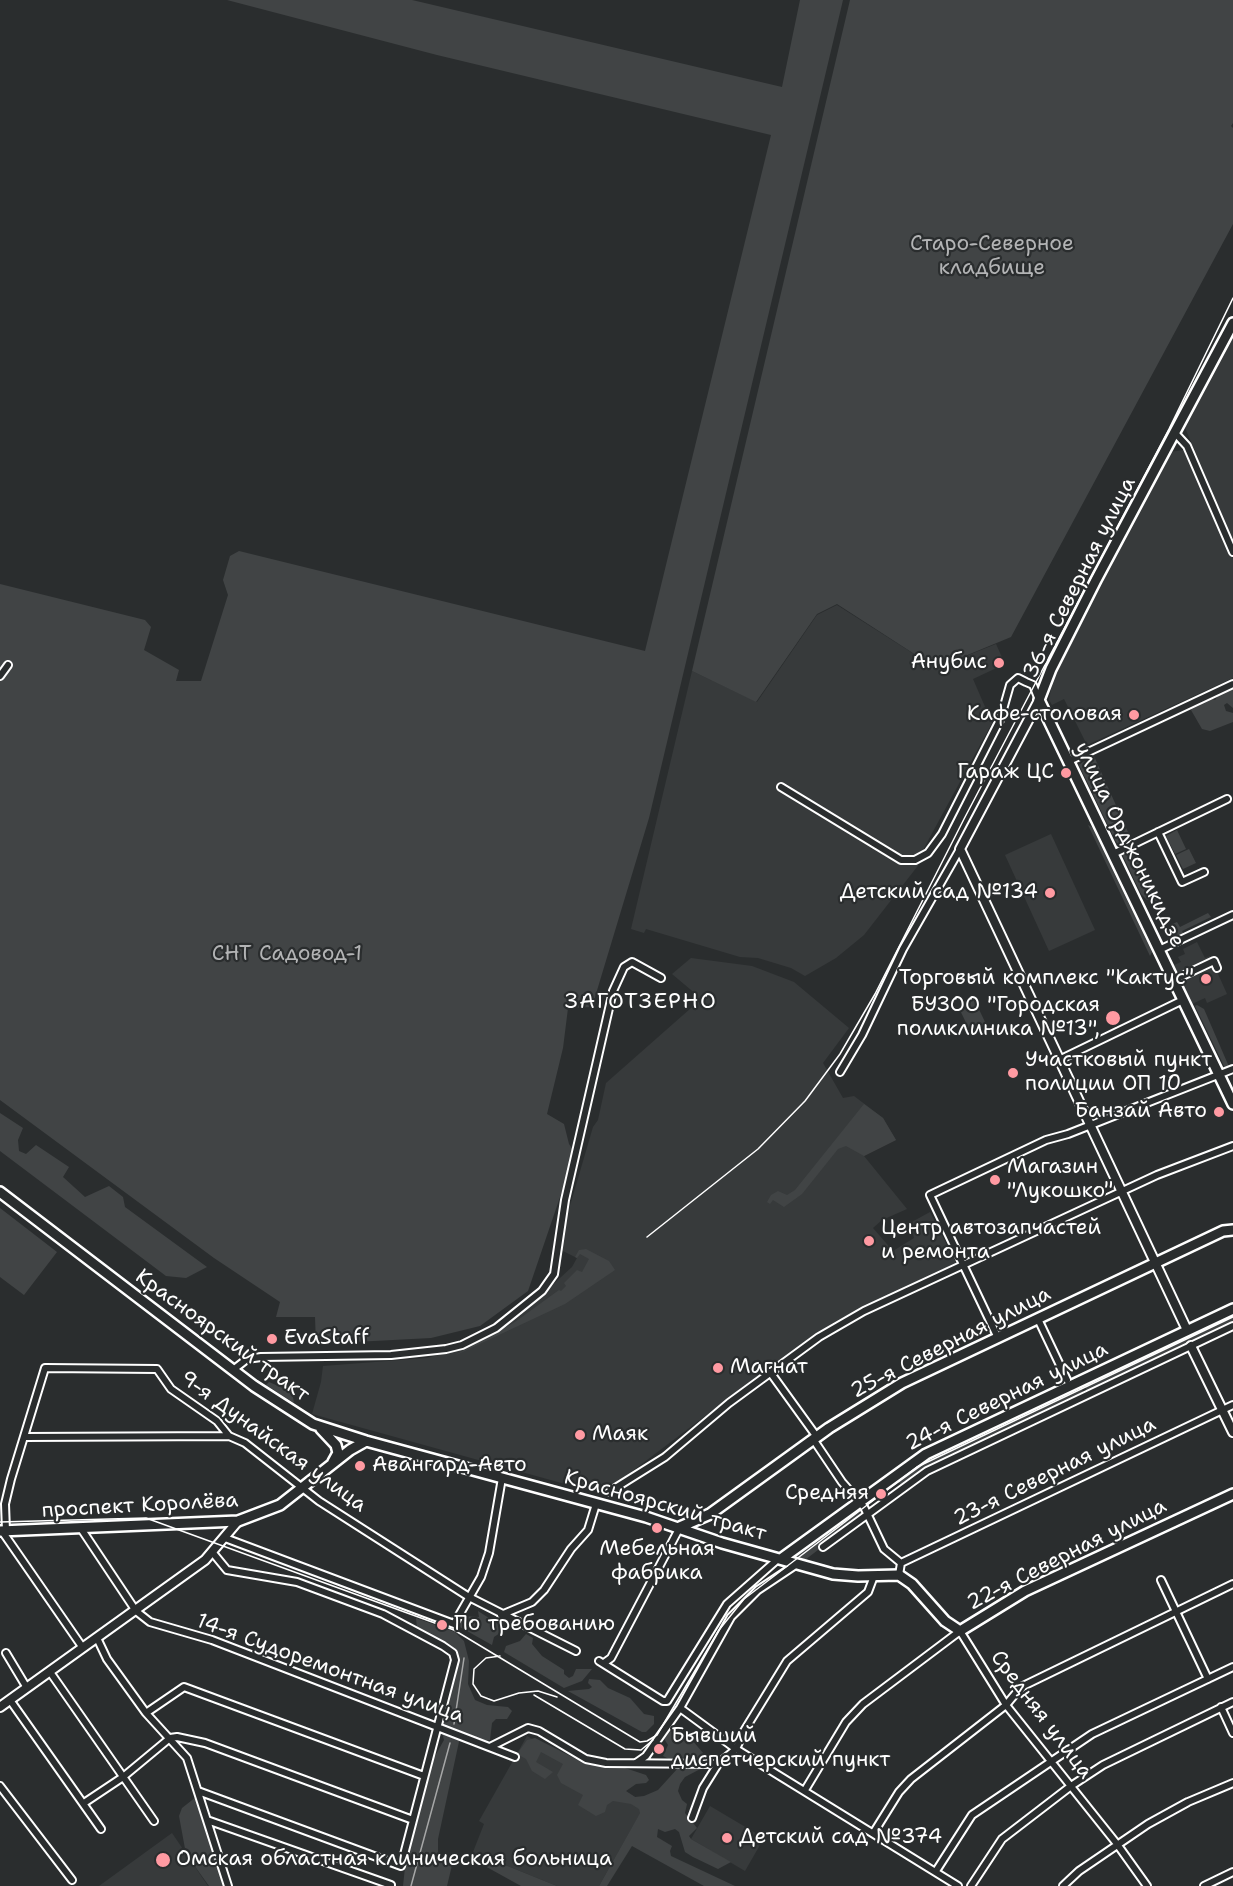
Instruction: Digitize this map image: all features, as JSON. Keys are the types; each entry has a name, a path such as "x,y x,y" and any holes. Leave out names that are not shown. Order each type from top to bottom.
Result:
{"main road":[{"name":"36-я Северная улица","path":"1039,700 1051,669 1096,580 1233,323"},
{"name":"улица Орджоникидзе","path":"1039,700 1233,1104"},
{"name":"Красноярский тракт","path":"0,1192 233,1370 313,1424 366,1442 680,1527 722,1543 833,1574 899,1575"},
{"name":"25-я Северная улица","path":"680,1527 710,1514 815,1438 902,1383 1155,1263 1228,1231 1233,1225"},
{"name":"24-я Северная улица","path":"779,1558 926,1454 1233,1309"},
{"path":"313,1424 336,1445 338,1453 330,1466"},
{"name":"проспект Королёва","path":"3,1531 238,1521 267,1511 304,1488 330,1466 366,1442"},
{"name":"22-я Северная улица","path":"960,1631 1045,1582 1233,1494"},
{"name":"Средняя улица","path":"899,1575 912,1584 945,1621 960,1631"}],"street":[{"path":"1175,433 1187,446 1233,552"},
{"path":"0,676 8,665"},
{"path":"781,788 901,860 915,860 928,853 942,834 1000,720 1010,685 1018,678 1026,682 1033,686 1039,700"},
{"path":"1069,761 1233,684"},
{"name":"36-я Северная улица","path":"840,1072 1039,700"},
{"path":"1113,854 1227,799"},
{"path":"1158,832 1182,882 1204,872"},
{"path":"960,849 1187,1330"},
{"path":"1159,950 1233,915"},
{"path":"1174,980 1214,961 1217,968"},
{"path":"233,1370 247,1359 261,1357 391,1355 462,1345 514,1316 542,1291 554,1274 565,1200 613,991 624,967 632,962 661,978"},
{"path":"1059,1060 1183,1000"},
{"path":"998,1338 930,1195 1046,1140 1233,1069"},
{"path":"609,1492 665,1457 770,1372 819,1337 864,1311 1121,1192 1233,1146"},
{"path":"1038,1319 1067,1380"},
{"name":"24-я Северная улица","path":"823,1547 927,1471 1233,1326"},
{"path":"1191,1346 1233,1432"},
{"name":"9-я Дунайская улица","path":"25,1437 45,1368 157,1369 171,1389 217,1420 230,1436 245,1443 319,1501 469,1597 576,1651"},
{"path":"770,1372 842,1482 859,1501 884,1549 901,1563 899,1575"},
{"name":"23-я Северная улица","path":"901,1563 1233,1405"},
{"path":"83,1648 3,1531 5,1504 25,1437 230,1436"},
{"path":"225,1538 454,1624 481,1577 489,1553 502,1478"},
{"path":"501,1615 532,1602 544,1590 571,1549 588,1530 596,1504"},
{"path":"0,1707 136,1611 213,1553 238,1521"},
{"path":"80,1527 136,1611"},
{"name":"24-я Северная улица","path":"680,1527 611,1658 601,1662 663,1701 670,1699 727,1604 779,1558"},
{"path":"198,1791 401,1866 454,1660 453,1653 383,1614 276,1577 240,1574 227,1570 213,1553"},
{"path":"636,1763 646,1756 680,1708 731,1617 758,1590 797,1564"},
{"path":"692,1818 703,1788 718,1764 736,1749 744,1731 788,1661 868,1592 874,1576"},
{"path":"1161,1580 1208,1679"},
{"path":"874,1832 898,1792 916,1774 1006,1705 1021,1687 1233,1584"},
{"name":"14-я Судоремонтная улица","path":"136,1611 150,1623 212,1640 515,1757"},
{"name":"Средняя улица","path":"960,1631 1006,1705 1117,1844 1147,1886"},
{"name":"22-я Северная улица","path":"805,1790 846,1722 863,1704 960,1631"},
{"path":"97,1638 107,1659 146,1713 187,1758 228,1886"},
{"path":"6,1653 27,1688"},
{"path":"936,1871 972,1815 1092,1734 1233,1667"},
{"path":"50,1672 154,1821"},
{"path":"146,1713 184,1687 424,1776"},
{"path":"10,1700 101,1828"},
{"path":"971,1886 1002,1839 1071,1786 1103,1765 1233,1702"},
{"path":"1221,1707 1233,1733"},
{"path":"680,1708 736,1749 874,1832 958,1886"},
{"path":"490,1747 528,1728 539,1731 586,1759 606,1763 718,1764"},
{"path":"84,1803 123,1777 170,1738 177,1737 205,1743 413,1820"},
{"path":"1063,1886 1117,1844 1188,1802 1233,1783"},
{"path":"0,1786 72,1880"},
{"path":"207,1820 391,1885"},
{"path":"1204,1886 1233,1872"}],"shaded area":[{"path":"1233,331 1233,541 1183,423"},
{"path":"1184,450 1233,559 1233,678 1087,745 1064,699 1052,705 1049,700 1055,668 1157,472 1170,452"},
{"path":"837,605 936,668 996,644 1005,664 973,679 992,723 924,848 920,863 864,935 836,958 805,976 791,968 758,958 740,957 646,929 644,933 631,929 692,671 757,702 817,615"},
{"name":"Детский сад №134","path":"1051,834 1095,930 1049,951 1005,855"},
{"path":"1197,942 1205,958 1210,956 1227,994 1207,1003 1205,998 1192,1004 1174,965 1181,962 1178,957 1185,954 1183,949"},
{"path":"691,958 752,966 794,982 849,1028 823,1063 843,1098 854,1096 883,1118 896,1140 864,1156 907,1209 882,1220 873,1228 893,1251 914,1238 910,1223 930,1212 956,1263 836,1321 783,1357 606,1491 594,1492 312,1414 323,1366 427,1358 457,1350 514,1320 572,1267 577,1258 561,1250 567,1216 593,1127 598,1120 606,1083 699,1001 697,995 672,974"},
{"path":"527,1736 646,1803 599,1886 557,1886 473,1852 484,1824 479,1821"},
{"name":"Детский сад №374","path":"710,1806 764,1838 745,1871 691,1839"},
{"name":"Омская областная клиническая больница","path":"172,1833 208,1886 99,1886"}],"green space":[{"name":"СНТ Садовод-1","path":"227,0 412,0 782,87 800,0 843,0 649,818 592,1007 568,1008 563,1048 547,1114 564,1124 569,1144 575,1153 528,1291 480,1326 431,1338 316,1344 315,1317 276,1317 280,1302 214,1258 0,1100 0,584 145,620 151,627 144,650 179,670 176,681 201,681 228,595 223,580 230,556 239,551 645,651 771,135 437,55"},
{"name":"Старо-Северное кладбище","path":"850,0 1233,0 1233,123 1231,126 1233,128 1233,224 1011,637 936,668 837,604 817,614 756,702 692,671"},
{"path":"1233,686 1233,708 1227,703 1224,705 1226,711 1233,713 1233,722 1210,731 1202,729 1191,710 1193,704 1209,698 1215,700 1220,693"},
{"path":"1093,754 1132,841 1124,845 1115,840 1079,765"},
{"path":"1088,825 1092,827 1152,952 1150,956"},
{"path":"1177,830 1186,849 1175,854 1166,836"},
{"path":"1133,845 1160,901 1147,900 1141,894 1121,852"},
{"path":"1189,849 1196,863 1183,869 1176,855"},
{"path":"1208,913 1211,917 1182,931 1184,935 1175,939 1170,925 1177,922 1180,927"},
{"path":"971,999 975,1001 985,1022 984,1026 973,1031 969,1029 959,1008 961,1004"},
{"path":"1195,1006 1204,1009 1230,1069 1225,1068"},
{"path":"864,1104 883,1118 896,1140 864,1156 846,1146 838,1149 802,1194 784,1207 773,1200 770,1204 767,1202 771,1195 778,1191 787,1195 795,1190"},
{"path":"0,1113 23,1128 18,1140 19,1151 26,1154 36,1145 69,1167 63,1177 85,1197 109,1186 123,1197 125,1207 207,1267 186,1278 166,1276 0,1151"},
{"path":"0,1208 57,1252 24,1295 0,1277"},
{"path":"586,1249 609,1261 615,1270 565,1304 454,1356 515,1322 559,1290 561,1291 566,1286 564,1283 577,1270 582,1272 589,1259 580,1254 577,1258 575,1257 579,1250"},
{"path":"1233,1311 1233,1322 1087,1391 1082,1381"},
{"path":"269,1382 292,1392 294,1403 266,1385"},
{"path":"1080,1385 1084,1394 902,1487 896,1477 917,1463"},
{"path":"856,1507 863,1511 863,1515 805,1560 795,1555"},
{"path":"478,1611 506,1629 494,1637 492,1645 458,1626 461,1616 479,1617"},
{"path":"416,1618 455,1632 464,1641 469,1661 468,1684 475,1700 487,1705 508,1707 512,1711 507,1719 496,1719 492,1723 490,1740 485,1741 465,1735 460,1737 438,1839 438,1860 453,1861 447,1886 403,1886 406,1858 434,1758 444,1740 440,1725 455,1656 417,1629"},
{"path":"526,1634 533,1638 532,1644 542,1656 564,1670 564,1674 569,1678 573,1676 576,1669 592,1669 582,1681 564,1688 504,1652 506,1646 520,1641"},
{"path":"589,1679 600,1680 608,1688 630,1698 644,1714 654,1716 654,1724 646,1732 642,1732 568,1691 589,1689 592,1687 588,1683"},
{"path":"670,1731 692,1740 709,1760 706,1766 685,1777 678,1791 682,1800 687,1804 685,1813 697,1828 689,1836 731,1862 718,1869 693,1857 685,1852 679,1832 675,1829 665,1832 658,1829 657,1837 672,1846 671,1856 735,1886 704,1886 632,1846 607,1886 599,1886 640,1813 639,1809 631,1804 613,1801 607,1805 605,1812 596,1816 578,1805 583,1795 561,1783 557,1775 563,1764 541,1752 536,1762 553,1772 545,1779 532,1771 526,1759 517,1754 527,1740 535,1738 582,1762 619,1766 646,1775 649,1780 646,1783 636,1784 626,1791 635,1797 644,1796 658,1790 678,1768 675,1762 663,1756 668,1745 663,1737"},
{"path":"196,1797 225,1886 209,1886 186,1854 179,1816 182,1808"},
{"path":"473,1852 557,1886 521,1886 483,1865"}],"waterway":[{"path":"454,1724 464,1658"},
{"path":"411,1886 450,1743"}],"tram line":[{"path":"0,1522 146,1518 454,1630 640,1742 647,1741 657,1735 719,1630 744,1599 917,1467 1233,1317"},
{"path":"500,1656 486,1658 474,1669 473,1684 481,1696 494,1701 519,1693 538,1691 557,1697"},
{"path":"534,1695 625,1749 641,1750 653,1740"}],"railway":[{"path":"647,1237 758,1149 805,1101 840,1054 875,994 964,819 1169,429 1233,298"}],"place":[{"name":"Анубис","path":"999,663"},
{"name":"Кафе-столовая","path":"1134,715"},
{"name":"Гараж ЦС","path":"1066,773"},
{"name":"Детский сад №134","path":"1050,893"},
{"name":"Торговый комплекс \"Кактус\"","path":"1206,979"},
{"name":"БУЗОО \"Городская поликлиника №13\",","path":"1113,1018"},
{"name":"Участковый пункт полиции ОП 10","path":"1013,1073"},
{"name":"Банзай Авто","path":"1219,1112"},
{"name":"Магазин \"Лукошко\"","path":"995,1180"},
{"name":"Центр автозапчастей и ремонта","path":"869,1241"},
{"name":"EvaStaff","path":"272,1339"},
{"name":"Магнат","path":"718,1368"},
{"name":"Маяк","path":"580,1435"},
{"name":"Авангард-Авто","path":"360,1466"},
{"name":"Средняя","path":"881,1494"},
{"name":"Мебельная фабрика","path":"657,1528"},
{"name":"По требованию","path":"442,1625"},
{"name":"Бывший диспетчерский пункт","path":"659,1749"},
{"name":"Детский сад №374","path":"727,1838"},
{"name":"Омская областная клиническая больница","path":"163,1860"}],"district":[{"name":"ЗАГОТЗЕРНО","path":"641,1002"}]}
